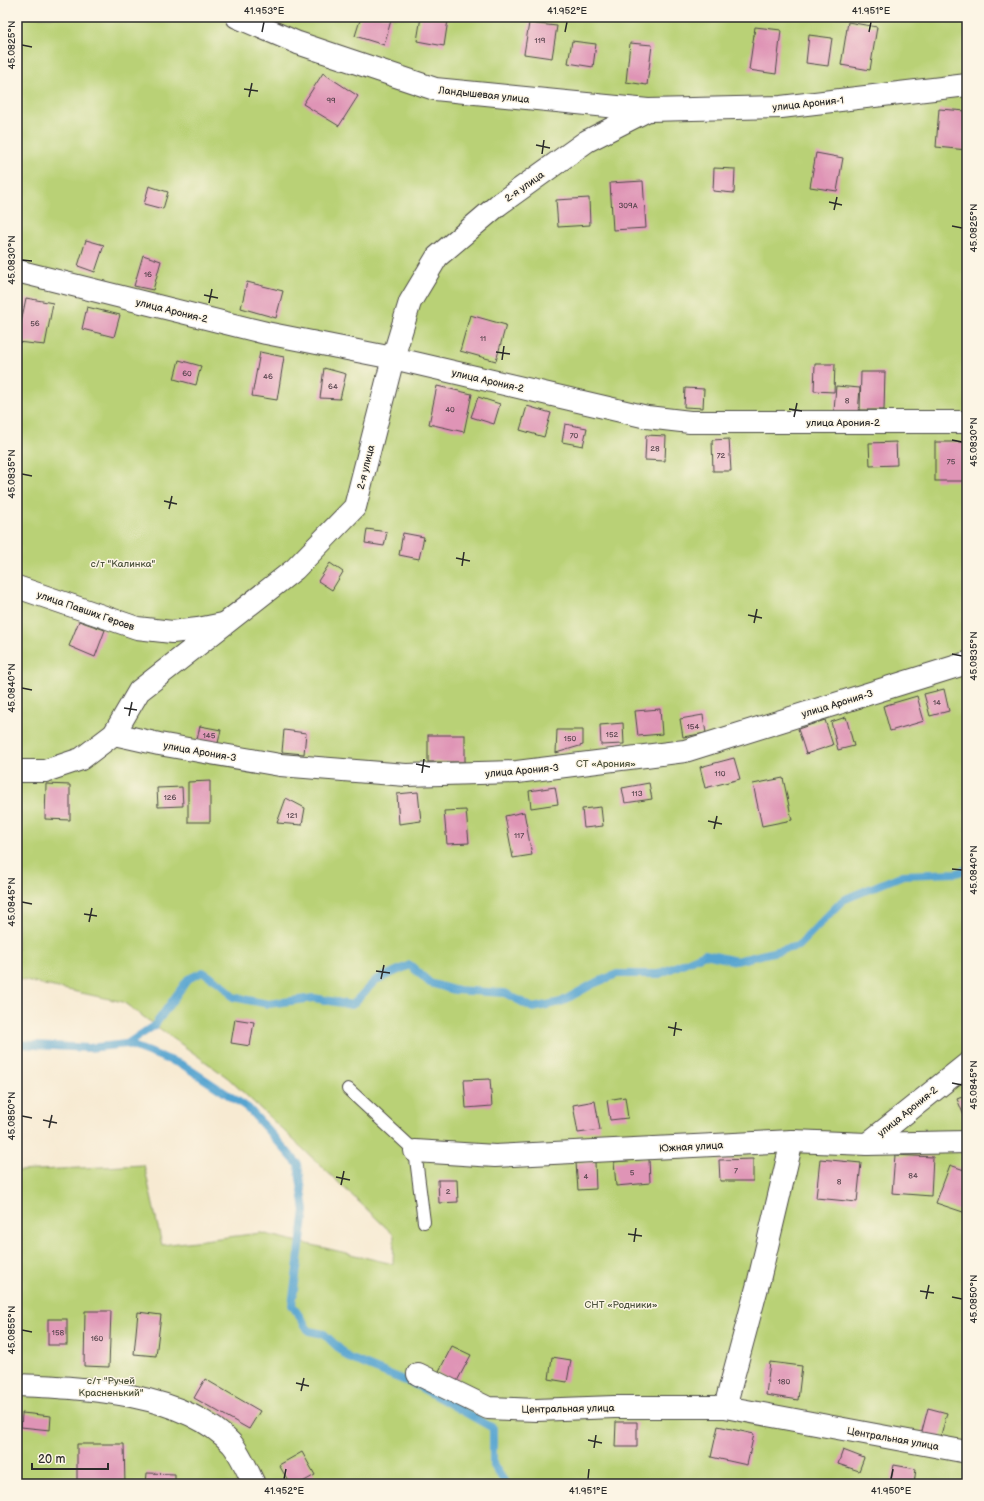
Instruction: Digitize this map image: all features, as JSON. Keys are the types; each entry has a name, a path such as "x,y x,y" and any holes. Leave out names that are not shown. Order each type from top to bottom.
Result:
{"street":[{"name":"Ландышевая улица","path":"237,17 298,42 435,89 648,110"},
{"name":"улица Арония-1","path":"648,110 781,107 967,84"},
{"name":"2-я улица","path":"17,771 45,770 81,759 114,734 139,691 296,569 355,507 393,358 410,302 437,257 498,205 587,142 648,110"},
{"name":"улица Арония-2","path":"17,271 266,333 393,358 647,417 690,422 967,422"},
{"name":"улица Павших Героев","path":"17,586 137,628 172,632 198,630 226,624"},
{"name":"улица Арония-3","path":"114,734 159,744 280,765 406,775 516,772 684,751 967,663"},
{"name":"улица Арония-2","path":"867,1144 967,1064"},
{"name":"Южная улица","path":"415,1151 495,1156 792,1140 867,1144 967,1142"},
{"path":"725,1407 759,1280 792,1140"},
{"name":"Центральная улица","path":"418,1374 488,1408 536,1410 614,1407 725,1407 967,1452"},
{"path":"17,1385 72,1387 127,1395 180,1410 212,1427 232,1445 254,1484"}],"lane":[{"path":"348,1089 415,1151 424,1222"}],"green space":[{"name":"СТ «Арония»","path":"17,17 967,17 967,1484 17,1484 17,1171 144,1165 162,1245 261,1233 393,1264 394,1235 228,1078 123,1002 17,979"}],"building":[{"path":"361,17 392,17 384,45 355,36"},
{"path":"421,17 448,20 444,46 417,41"},
{"path":"848,22 877,27 870,70 841,65"},
{"path":"529,23 557,26 552,58 524,54"},
{"path":"755,27 781,30 776,74 749,70"},
{"path":"809,35 832,38 828,66 806,63"},
{"path":"572,41 596,44 593,67 568,63"},
{"path":"630,43 652,45 647,85 626,82"},
{"path":"323,73 358,96 339,126 303,104"},
{"path":"939,109 967,111 967,150 936,147"},
{"path":"816,153 843,158 837,191 810,187"},
{"path":"714,168 735,169 734,193 713,191"},
{"path":"643,181 646,228 613,230 610,183"},
{"path":"149,186 168,192 163,209 144,204"},
{"path":"589,198 590,225 558,227 556,200"},
{"path":"86,240 104,245 95,272 78,266"},
{"path":"143,255 161,261 153,290 134,286"},
{"path":"247,282 283,291 276,318 241,308"},
{"path":"26,298 53,303 45,345 17,342"},
{"path":"87,307 120,315 114,337 82,329"},
{"path":"470,315 506,325 496,361 460,351"},
{"path":"260,352 284,357 277,400 252,396"},
{"path":"179,360 201,366 196,385 174,379"},
{"path":"815,364 835,364 834,392 814,391"},
{"path":"324,368 346,374 340,399 320,398"},
{"path":"861,372 885,372 884,410 860,410"},
{"path":"437,386 472,394 464,432 429,424"},
{"path":"836,386 860,388 858,413 834,411"},
{"path":"685,388 704,389 703,408 684,407"},
{"path":"478,397 500,404 494,424 471,417"},
{"path":"527,406 551,413 544,437 520,430"},
{"path":"565,424 587,428 583,446 562,442"},
{"path":"646,435 666,436 665,461 645,460"},
{"path":"729,439 731,471 713,471 712,440"},
{"path":"896,442 897,465 870,466 869,443"},
{"path":"935,442 967,442 967,481 935,481"},
{"path":"367,529 387,532 384,546 365,543"},
{"path":"403,533 424,537 419,559 399,555"},
{"path":"330,563 343,572 332,590 318,581"},
{"path":"79,621 105,630 95,657 69,646"},
{"path":"944,689 949,711 930,716 924,694"},
{"path":"917,696 924,721 890,731 883,706"},
{"path":"660,709 662,734 638,736 635,711"},
{"path":"703,715 706,733 683,737 680,719"},
{"path":"846,717 854,746 838,750 831,722"},
{"path":"825,720 833,745 806,754 798,729"},
{"path":"623,723 624,744 601,745 600,725"},
{"path":"200,726 221,730 218,743 197,740"},
{"path":"284,730 306,733 304,754 282,752"},
{"path":"557,730 583,730 583,745 556,753"},
{"path":"428,735 465,735 465,762 428,762"},
{"path":"734,758 740,779 705,788 700,767"},
{"path":"783,778 792,820 762,826 753,784"},
{"path":"210,781 210,822 188,822 188,782"},
{"path":"649,783 652,799 625,803 622,788"},
{"path":"46,784 70,785 70,820 45,819"},
{"path":"182,787 183,806 158,807 157,788"},
{"path":"555,787 558,804 531,808 529,791"},
{"path":"418,792 421,821 399,824 397,794"},
{"path":"286,798 305,808 302,825 277,823"},
{"path":"601,807 603,826 584,828 582,809"},
{"path":"466,810 469,843 447,844 444,811"},
{"path":"524,812 532,855 513,858 505,816"},
{"path":"235,1019 254,1022 250,1046 231,1043"},
{"path":"490,1079 492,1106 466,1108 464,1080"},
{"path":"967,1095 967,1117 965,1118 957,1099"},
{"path":"625,1097 628,1118 610,1120 607,1100"},
{"path":"595,1101 600,1130 578,1133 573,1105"},
{"path":"895,1155 933,1157 931,1196 892,1193"},
{"path":"649,1159 650,1183 616,1186 614,1162"},
{"path":"753,1159 753,1181 720,1181 719,1160"},
{"path":"820,1159 861,1163 857,1202 816,1198"},
{"path":"595,1162 596,1189 578,1190 576,1163"},
{"path":"950,1165 967,1171 966,1213 936,1203"},
{"path":"438,1180 457,1180 458,1202 439,1203"},
{"path":"85,1311 111,1311 109,1367 84,1366"},
{"path":"138,1312 161,1315 156,1356 134,1354"},
{"path":"48,1319 67,1319 67,1345 48,1345"},
{"path":"452,1346 471,1355 456,1383 438,1373"},
{"path":"552,1357 571,1360 567,1382 549,1379"},
{"path":"770,1362 802,1366 798,1400 766,1395"},
{"path":"205,1379 260,1411 249,1429 194,1398"},
{"path":"928,1408 947,1413 940,1440 921,1435"},
{"path":"22,1413 51,1416 50,1430 21,1427"},
{"path":"616,1422 637,1422 637,1447 615,1447"},
{"path":"718,1426 754,1434 747,1465 711,1457"},
{"path":"77,1444 124,1444 125,1484 77,1484"},
{"path":"843,1450 864,1458 859,1471 838,1464"},
{"path":"302,1452 315,1475 299,1484 290,1484 279,1465"},
{"path":"894,1465 916,1469 914,1484 890,1484"},
{"path":"147,1473 175,1474 175,1484 146,1484"}],"waterway":[{"path":"17,1044 89,1048 127,1044 155,1025 188,979 203,972 223,985 233,997 268,1004 314,998 352,1005 376,980 410,965 430,983 454,990 505,993 533,1008 561,1002 593,984 617,974 659,974 705,954 736,961 798,946 843,900 903,875 957,873 967,869"},
{"path":"127,1044 183,1065 248,1108 298,1164 305,1211 292,1305 309,1331 324,1334 349,1358 418,1386 493,1428 493,1464 506,1484"}],"park label":[{"name":"с/т \"Калинка\"","path":"123,563"},
{"name":"СНТ «Родники»","path":"621,1304"},
{"name":"с/т \"Ручей Красненький\"","path":"111,1386"}]}
